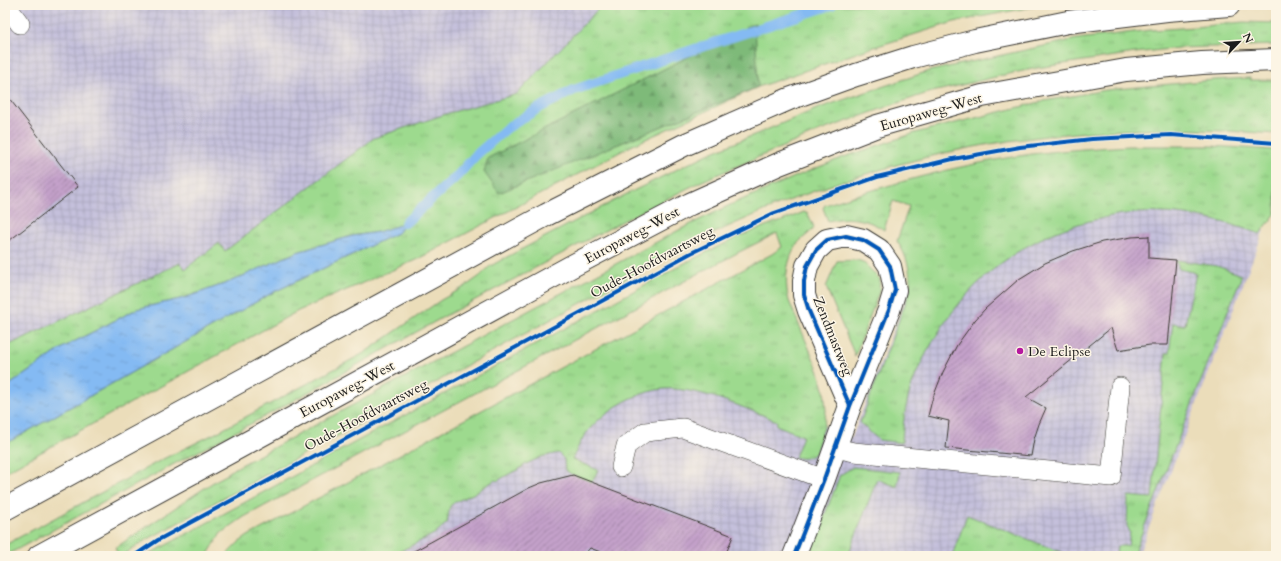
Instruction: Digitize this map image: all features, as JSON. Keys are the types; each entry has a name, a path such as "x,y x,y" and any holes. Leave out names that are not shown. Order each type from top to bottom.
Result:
{"main road":[{"path":"5,509 546,215 684,145 789,99 856,75 913,57 975,41 1068,22 1167,10 1229,5"},
{"name":"Europaweg-West","path":"39,556 574,265 690,204 779,164 877,126 982,96 1126,70 1202,63 1276,60"},
{"name":"Zendmastweg","path":"794,556 824,480 850,406 889,310 895,290 890,266 879,250 863,240 846,236 826,240 816,250 807,266 804,281 804,295 850,406"}],"lane":[{"path":"6,5 20,24"},
{"path":"835,448 854,452 1111,477 1120,387"},
{"path":"621,467 626,446 644,432 683,428 824,480"}],"shaded area":[{"path":"5,5 648,5 5,455"},
{"path":"1276,199 1138,556 319,556 629,387 676,377 783,410 852,437 905,299 921,251 937,224"}],"green space":[{"path":"602,5 1043,5 954,22 865,50 758,87 633,145 418,259 298,311 5,472 5,444 272,293 399,232 404,224 378,232 352,236 297,252 227,283 184,298 137,309 64,347 5,388 5,347 180,263 185,269 219,243 225,251 374,138 449,113 517,94"},
{"path":"1243,22 1276,23 1276,45 1178,48 1135,53 1037,68 928,93 820,131 700,182 621,222 447,315 262,418 5,556 5,545 163,459 216,433 364,353 441,300 466,286 480,276 489,267 625,195 708,154 819,108 929,71 1077,39 1151,30"},
{"path":"755,23 758,87 499,193 484,172 488,158"},
{"path":"1250,78 1250,80 1276,80 1276,134 1184,130 1123,130 1061,134 988,144 883,169 817,190 772,208 684,247 139,544 122,556 119,556 115,548 215,481 228,474 228,472 679,230 730,205 804,173 844,157 915,133 1044,101 1106,90"},
{"path":"1129,146 1211,146 1276,150 1276,213 1260,234 1210,219 1176,214 1142,213 1120,214 1094,220 1068,227 1044,237 1020,250 979,282 961,301 945,322 924,358 912,384 903,426 902,443 879,440 860,423 910,291 908,265 904,253 897,241 909,206 893,201 884,230 871,223 857,219 835,219 828,221 823,208 825,205 876,189 979,163 1032,154"},
{"path":"804,212 808,214 814,227 798,243 794,250 791,256 786,278 789,301 819,372 824,389 826,411 824,427 815,454 804,458 795,457 803,436 776,425 777,421 701,393 675,389 663,389 636,396 623,402 611,410 591,428 582,440 572,459 598,470 592,482 571,474 565,470 564,459 558,453 541,457 526,464 518,470 497,481 495,480 473,494 455,502 450,506 447,523 434,534 391,556 225,556 238,543 248,536 772,254 782,247 777,233 244,517 221,533 207,556 146,556 685,263 740,236"},
{"path":"857,260 863,262 880,279 879,292 855,356 826,287 837,261"},
{"path":"1176,260 1217,266 1242,275 1133,556 1116,556 1117,546 1128,546 1130,532 1127,526 1128,496 1152,498 1166,353 1169,353 1173,323 1185,325 1196,273 1179,269"},
{"path":"853,467 900,472 897,487 877,479 848,556 809,556 840,475"},
{"path":"967,515 1063,553 1062,556 952,556"}],"water":[{"path":"405,223 399,232 272,293 5,444 5,388 64,347 137,309 184,298 227,283 297,252 352,236 378,232"}],"building":[{"path":"5,93 78,187 5,244"},
{"path":"1149,236 1149,258 1176,260 1168,345 1150,345 1118,350 1111,328 1026,397 1046,408 1034,439 1031,456 946,448 949,421 928,416 932,400 943,372 957,345 985,309 1019,279 1045,263 1073,251 1102,242"},
{"path":"573,475 733,536 725,556 611,556 590,548 583,556 405,556 529,488 541,483"}],"waterway":[{"path":"405,223 458,175 476,155 507,128 539,108 574,90 832,5"}],"cycle path":[{"name":"Oude-Hoofdvaartsweg","path":"134,556 158,540 691,253 772,214 877,177 953,159 1020,147 1092,139 1171,135 1276,143"},
{"path":"794,556 850,406 889,310 895,290 890,266 879,250 863,240 846,236 827,240 816,250 807,266 804,281 804,295 809,311 850,406"}],"place":[{"name":"De Eclipse","path":"1020,351"}]}
